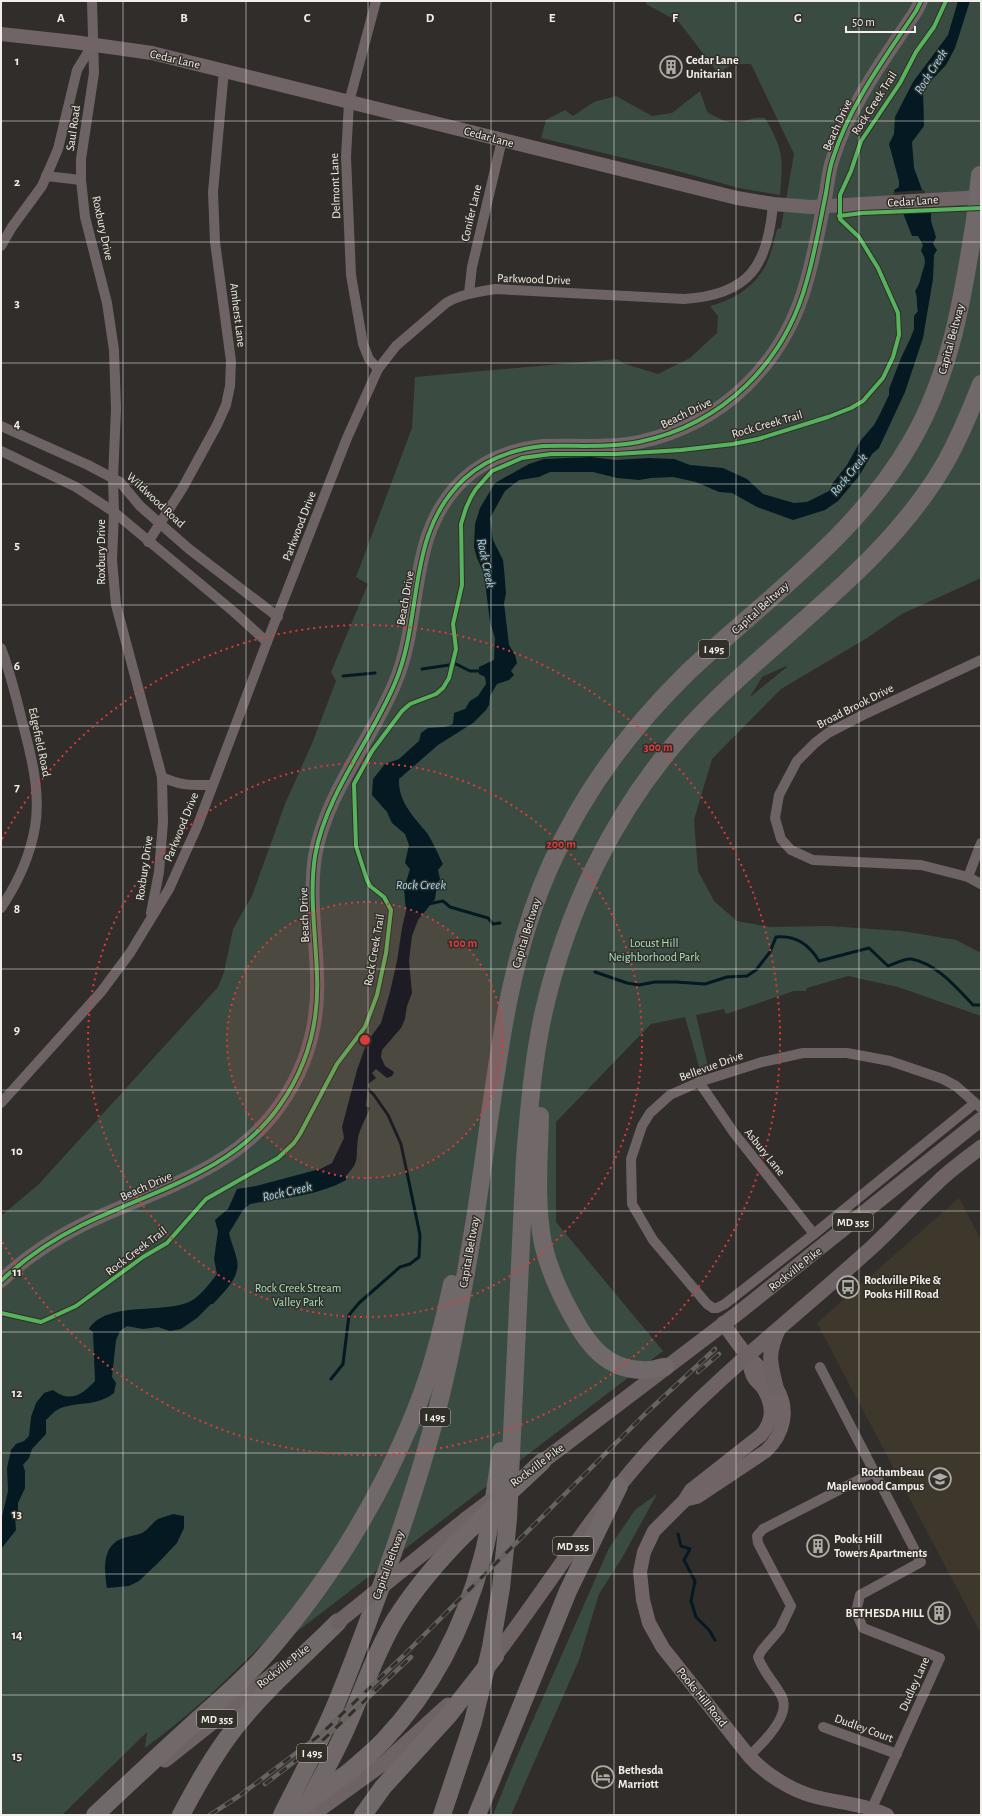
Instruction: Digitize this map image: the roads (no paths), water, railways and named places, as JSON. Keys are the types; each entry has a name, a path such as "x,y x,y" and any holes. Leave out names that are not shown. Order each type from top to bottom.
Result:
{"highway":[{"name":"Capital Beltway","path":"281,1815 330,1718 358,1650 415,1489 438,1407 454,1337 474,1224 506,1011 516,961 536,900 552,862 573,819 596,781 622,745 653,708 689,672 826,548 861,512 890,475 910,443 928,410 944,371 959,314 975,220 980,171"},
{"path":"442,1815 473,1722 491,1647 502,1588 508,1519 529,1105 543,1017 554,969 571,919 587,882 608,840 653,772 682,735 714,702 852,576 887,541 916,505 944,466 964,428 981,384"},
{"path":"554,969 543,1062 540,1127 540,1218 543,1243 549,1265 558,1289 580,1330 591,1346 602,1357 614,1365 628,1369 642,1370 665,1367"},
{"path":"95,1815 192,1725 228,1694 260,1660 316,1592 342,1555 369,1510 401,1445 429,1374 438,1345 492,1103"},
{"path":"289,1815 349,1772 384,1739 411,1708 434,1676 454,1639 469,1602 482,1558 515,1365"},
{"path":"302,1815 344,1734 379,1651 394,1621 414,1590 466,1526 542,1462"},
{"path":"477,1815 568,1591 619,1486"},
{"path":"181,1815 213,1758 234,1728 258,1701 338,1622"},
{"path":"363,1815 383,1787 495,1656"}],"main road":[{"name":"Rockville Pike","path":"542,1462 823,1247 981,1119"},
{"name":"MD 355","path":"495,1656 531,1608 574,1545 619,1486 683,1415 747,1355 779,1329 872,1247 938,1181 981,1147"},
{"path":"776,1387 770,1361 770,1350 779,1329"},
{"name":"Rockville Pike","path":"95,1815 425,1552 466,1526"},
{"path":"312,1815 342,1795 384,1763 449,1709"}],"street":[{"name":"Saul Road","path":"81,180 81,159 94,73 92,1"},
{"name":"Delmont Lane","path":"376,1 350,102 346,157 351,274 363,344 369,359 378,369"},
{"name":"Beach Drive","path":"2,1278 40,1249 67,1232 198,1173 226,1158 250,1140 261,1129 279,1106 296,1080 309,1045 317,1007 313,869 319,840 335,797 387,701 398,677 406,648 425,544 432,522 444,502 470,474 488,462 505,454 543,446 617,444 638,442 662,436 709,415 748,386 777,350 791,326 808,279 832,160 845,126 867,86 921,1"},
{"name":"Cedar Lane","path":"1,34 93,44 152,53 737,198 773,204 823,207 975,198"},
{"name":"Saul Road","path":"1,246 12,227 42,186 58,149 77,70 93,44"},
{"name":"Amherst Lane","path":"148,542 182,488 217,425 226,405 230,386 231,362 215,242 213,192 224,70"},
{"name":"Conifer Lane","path":"470,293 472,266 502,140"},
{"path":"46,176 81,180"},
{"name":"Roxbury Drive","path":"81,180 85,217 106,303 114,350 116,410 112,560 116,605 162,776 163,822 159,872 150,920"},
{"name":"Parkwood Drive","path":"1,1103 101,992 130,953 172,882 197,827 212,784 224,758 267,642 347,438 378,369 396,346 446,303 454,298 470,293 495,289 684,299 705,298 720,294 732,289 745,280 761,261 771,229 773,204"},
{"name":"Wildwood Road","path":"1,426 120,482 140,506 232,583 278,617"},
{"path":"1,451 76,487 114,512 148,542 234,612 267,642"},
{"name":"Edgefield Road","path":"1,648 10,672 32,759 36,787 35,826 24,867 12,891 1,908"},
{"name":"Broad Brook Drive","path":"981,660 828,733 815,743 797,761 779,795 775,818 781,839 791,850 813,860 921,865 968,877 981,884"},
{"path":"162,776 176,783 190,785 212,784"},
{"path":"968,877 981,844"},
{"name":"Bellevue Drive","path":"717,1308 713,1308 708,1304 653,1240 632,1204 630,1159 642,1126 650,1113 670,1095 699,1082 762,1062 803,1053 847,1053 890,1061 943,1079 956,1086 978,1105"},
{"name":"Asbury Lane","path":"699,1082 734,1133 814,1234"},
{"name":"Rockville Pike","path":"717,1308 733,1298 978,1105"},
{"name":"Pooks Hill Road","path":"684,1501 697,1498 766,1451 781,1431 784,1416 782,1402 776,1387 760,1367 747,1355 723,1323"},
{"name":"Pooks Hill Road","path":"747,1355 753,1376 763,1388 771,1408 767,1429 691,1490 684,1501 654,1531 644,1552 640,1572 643,1600 649,1622 663,1648 749,1756 764,1770 796,1790 815,1796 872,1808 887,1815"},
{"name":"Dudley Lane","path":"820,1367 921,1562 860,1595 856,1612 863,1628 940,1658 872,1808"},
{"path":"749,1756 782,1718 784,1708 782,1698 761,1666 758,1657 780,1629 790,1606 758,1543 757,1536 763,1529 874,1472"},
{"name":"Dudley Court","path":"823,1727 897,1754"}],"water":[{"name":"Rock Creek","path":"958,1 970,1 955,48 946,65 923,89 924,126 912,142 914,168 931,214 931,221 936,237 933,244 937,250 934,255 933,279 923,338 905,392 879,448 872,454 859,476 838,501 825,510 793,520 757,507 732,493 719,492 696,482 673,477 639,480 617,478 593,472 550,472 539,477 519,480 505,491 490,518 493,540 503,560 506,593 504,603 509,645 515,655 517,663 511,671 514,675 509,680 497,684 490,696 489,705 486,710 473,723 438,745 399,779 399,787 404,802 412,815 427,833 443,864 438,870 440,879 437,884 435,899 418,920 412,936 409,961 412,993 407,1006 405,1019 401,1028 382,1050 381,1057 385,1066 394,1072 392,1076 387,1078 376,1069 372,1073 376,1078 368,1084 366,1106 370,1108 359,1134 356,1162 346,1176 346,1180 324,1190 300,1196 250,1204 243,1210 229,1233 238,1266 234,1278 222,1295 197,1318 181,1329 170,1331 158,1327 143,1329 127,1326 120,1331 116,1340 112,1377 116,1383 114,1393 94,1402 61,1408 46,1420 46,1434 32,1449 29,1458 23,1465 25,1471 25,1488 18,1503 18,1511 15,1516 16,1530 1,1549 1,1521 8,1491 7,1468 11,1450 16,1444 24,1441 29,1436 31,1417 36,1403 44,1393 53,1390 65,1396 76,1396 95,1381 93,1332 89,1329 97,1320 121,1311 164,1307 193,1300 204,1290 217,1274 214,1259 218,1231 215,1220 228,1209 237,1189 256,1186 320,1169 332,1163 344,1138 342,1127 357,1070 367,1042 381,1023 390,992 406,911 404,889 410,869 405,863 409,845 405,834 392,823 387,812 372,795 373,779 385,764 399,759 419,741 421,733 428,728 445,727 453,724 454,713 465,709 470,701 478,696 486,684 485,677 479,674 479,667 494,660 495,638 490,622 484,574 474,547 475,524 480,508 495,483 529,464 544,459 591,457 616,460 649,458 674,459 690,465 723,468 747,479 763,494 794,503 807,502 831,490 832,484 847,465 861,440 874,425 889,395 889,389 914,329 914,316 918,311 915,291 920,282 925,262 921,251 923,245 918,236 912,236 894,190 899,187 899,181 889,144 894,134 895,117 913,82 948,35"},
{"path":"173,1514 184,1516 184,1528 177,1543 139,1581 129,1586 107,1588 105,1567 107,1553 110,1547 121,1539 142,1533 158,1519"}],"waterway":[{"path":"422,669 456,664 470,671 482,671"},
{"path":"343,676 375,673"},
{"path":"428,904 443,901 450,907 488,918 493,924 500,923"},
{"path":"595,972 627,983 639,985 655,982 705,984 727,977 747,976 756,970 770,952 776,937 783,937 796,939 806,945 819,961 869,948 888,966 909,959 920,961 929,965 945,977 973,1005 981,1005"},
{"path":"331,1379 343,1364 349,1315 359,1303 400,1267 410,1264 419,1257 420,1235 401,1144 388,1115 374,1095 366,1087"},
{"path":"678,1534 681,1546 690,1549 684,1560 695,1581 691,1601 696,1617 709,1630 715,1640"}],"railway":[{"path":"210,1815 239,1796 320,1735 402,1657 645,1414 715,1349"},
{"path":"698,1372 719,1354"},
{"path":"265,1784 324,1739 411,1657"}],"place":[{"name":"Cedar Lane Unitarian","path":"671,67"},
{"name":"Rockville Pike & Pooks Hill Road","path":"848,1287"},
{"name":"Rochambeau Maplewood Campus","path":"940,1479"},
{"name":"Pooks Hill Towers Apartments","path":"818,1546"},
{"name":"BETHESDA HILL","path":"939,1613"},
{"name":"Bethesda Marriott","path":"603,1777"}],"park label":[{"name":"Locust Hill Neighborhood Park","path":"654,950"},
{"name":"Rock Creek Stream Valley Park","path":"298,1295"}]}
